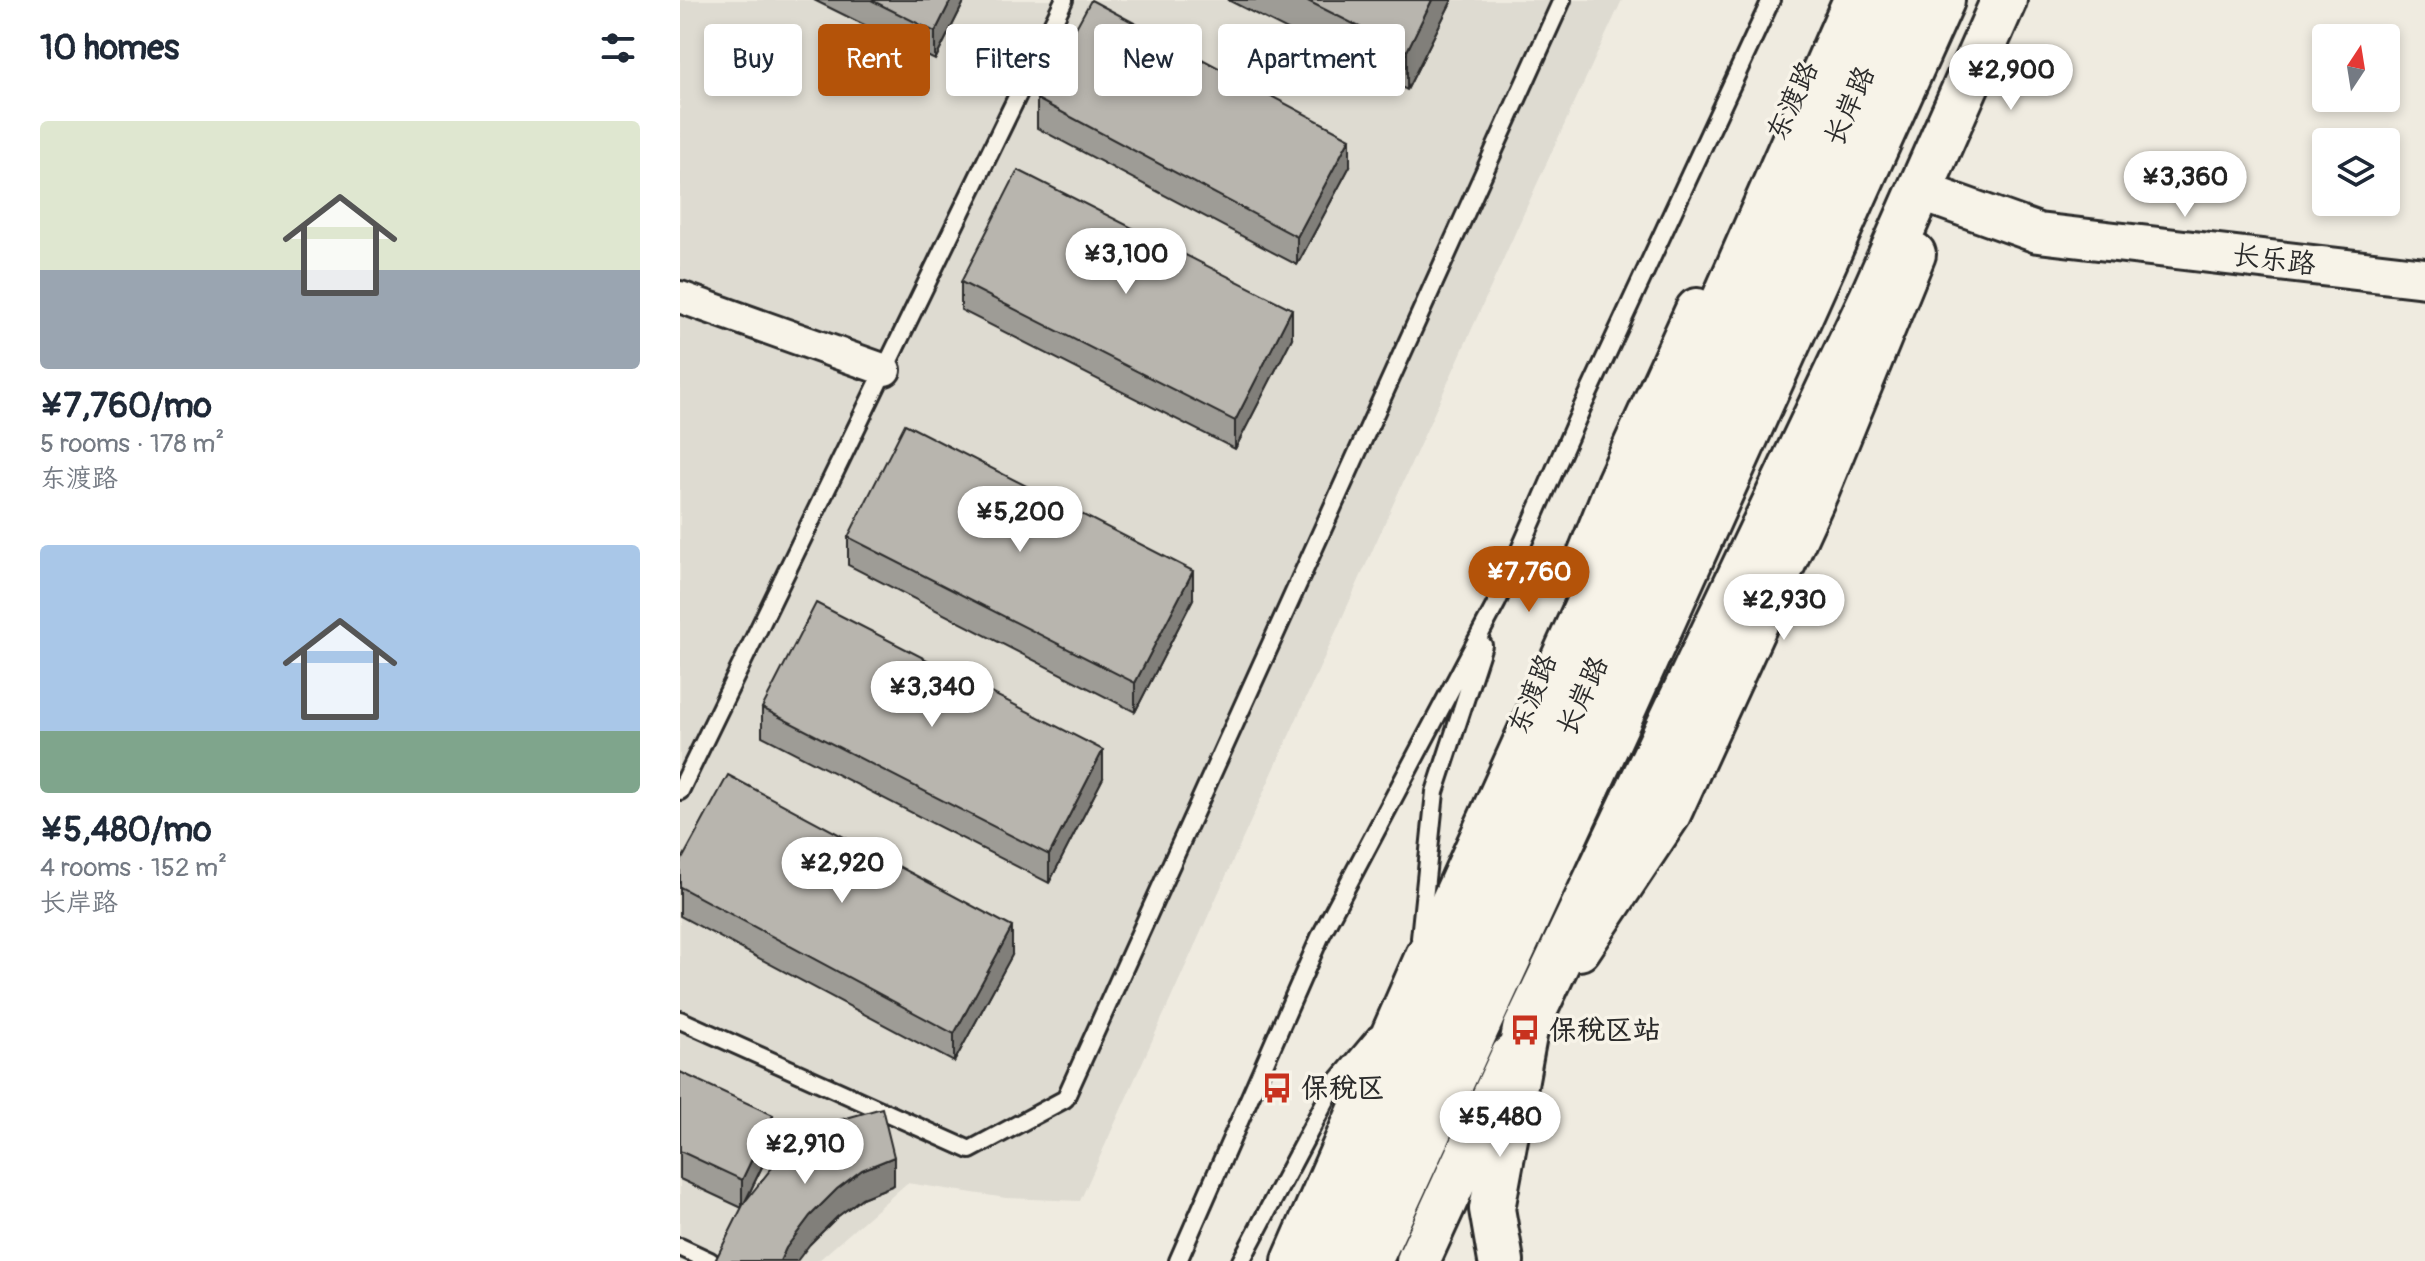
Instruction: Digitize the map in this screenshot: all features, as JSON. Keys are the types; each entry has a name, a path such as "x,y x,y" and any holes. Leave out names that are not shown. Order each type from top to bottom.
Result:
{"main road":[{"name":"东渡路","path":"1294,1261 1415,987 1618,483 1839,0"},
{"path":"1415,987 1673,417 1856,0"},
{"name":"长岸路","path":"1324,1261 1899,0"},
{"name":"长岸路","path":"1369,1261 1625,705 1942,0"},
{"path":"1418,1261 1872,298 2004,0"},
{"path":"1501,1261 1492,1209 1525,1030 1669,814 1817,491 1937,197 2024,0"}],"street":[{"name":"长乐路","path":"1937,197 2038,233 2425,278"},
{"path":"680,297 885,370"}],"lane":[{"path":"680,791 1064,0"},
{"path":"680,1020 970,1150 1065,1099 1562,0"},
{"path":"1178,1261 1320,937 1497,602 1581,410 1771,0"},
{"path":"1241,1261 1334,1085 1415,987 1435,792 1497,602"},
{"path":"680,1247 710,1261"}],"shaded area":[{"path":"680,0 1622,0 1080,1201 1006,1198 907,1183 818,1261 680,1261"}],"building":[{"path":"871,0 951,0 935,32 930,30 930,24 919,24"},
{"path":"1091,0 1136,24 1094,24 1094,96 1202,96 1202,59 1218,68 1218,96 1271,96 1350,138 1297,237 1037,99 1039,96 1078,96 1078,24"},
{"path":"1306,0 1432,0 1407,51 1405,24 1354,24"},
{"path":"1018,170 1292,309 1235,421 961,282"},
{"path":"905,424 1193,571 1135,683 848,537"},
{"path":"816,603 1103,750 1049,855 762,708"},
{"path":"728,775 1012,927 954,1034 680,887 680,863"},
{"path":"680,1072 773,1115 742,1180 680,1151"},
{"path":"882,1108 894,1157 862,1170 837,1189 810,1216 780,1261 715,1261 744,1203 771,1169 797,1146 836,1121"}],"place":[{"name":"保税区站","path":"1525,1030"},
{"name":"保税区","path":"1277,1088"}]}
